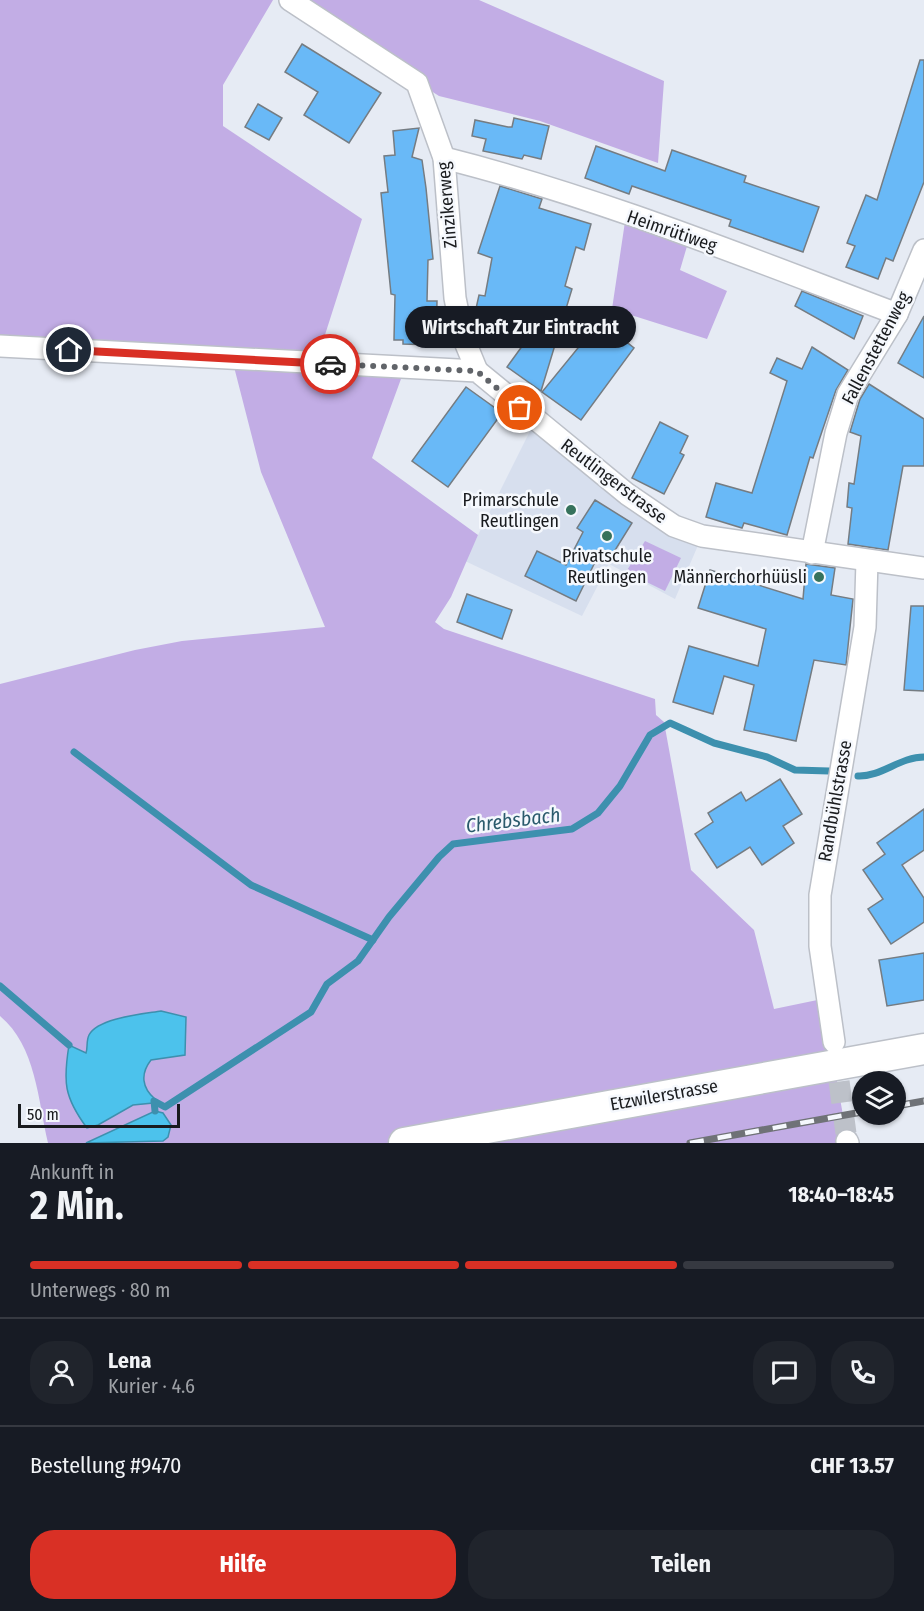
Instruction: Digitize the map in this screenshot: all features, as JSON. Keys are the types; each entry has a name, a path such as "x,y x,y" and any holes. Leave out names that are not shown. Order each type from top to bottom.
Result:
{"main road":[{"name":"Etzwilerstrasse","path":"404,1143 924,1048"}],"street":[{"name":"Zinzikerweg","path":"290,0 417,82 444,158 454,298 463,337 477,371"},
{"name":"Heimrütiweg","path":"444,158 515,176 690,236 897,314"},
{"name":"Fallenstettenweg","path":"812,553 848,394 897,314 924,250"},
{"path":"0,346 477,371"},
{"name":"Reutlingerstrasse","path":"477,371 627,494 674,526 702,536 924,568"},
{"name":"Randbühlstrasse","path":"834,1042 820,946 820,895 865,627 867,561"}],"shaded area":[{"path":"0,0 273,0 223,85 223,126 362,219 316,363 405,368 372,458 478,535 451,597 435,622 444,629 655,699 656,715 664,722 691,870 754,930 774,1009 827,998 834,1065 848,1143 48,1143 34,1075 28,1058 12,1028 0,1016 0,684 135,650 182,641 325,627 261,472 232,359 0,346"},
{"path":"290,0 479,0 664,81 658,163 540,121 439,96"},
{"path":"626,215 690,236 680,270 727,291 707,339 612,309"},
{"name":"Primarschule Reutlingen","path":"535,421 702,536 675,599 609,564 582,616 465,561"},
{"path":"645,541 681,558 665,591 626,572"}],"water":[{"path":"161,1011 186,1017 185,1055 151,1060 147,1065 144,1081 147,1090 155,1099 153,1103 133,1105 98,1125 87,1128 79,1117 67,1089 66,1069 69,1045 86,1053 89,1035 102,1024"},
{"path":"155,1111 163,1113 171,1125 168,1137 163,1141 86,1143"}],"building":[{"path":"302,44 381,93 349,143 304,115 318,92 285,72"},
{"path":"920,60 924,60 924,182 893,261 886,258 878,279 846,267 855,246 847,243 866,195 877,200"},
{"path":"258,104 282,118 269,140 245,127"},
{"path":"514,118 549,126 541,159 524,155 522,159 483,151 486,139 472,136 475,120 512,127"},
{"path":"419,128 412,157 422,160 426,188 433,259 428,260 427,301 437,301 436,345 403,344 403,340 394,340 395,295 391,294 381,193 388,192 384,156 395,155 393,131"},
{"path":"596,146 665,171 672,150 746,176 744,182 819,207 803,252 729,226 731,220 632,186 629,194 585,178"},
{"path":"500,186 542,199 539,208 591,224 584,250 576,247 565,286 572,289 541,391 507,367 531,334 473,322 479,295 485,296 492,258 478,253"},
{"path":"802,291 863,316 854,339 795,306"},
{"path":"924,316 924,378 898,363"},
{"path":"600,321 634,348 581,420 542,392"},
{"path":"812,347 848,370 836,390 813,458 810,457 787,535 744,523 742,528 706,517 716,483 752,493 787,381 770,373 777,358 802,369"},
{"path":"869,384 924,419 924,466 903,466 888,550 848,544 852,508 847,507 849,483 854,484 861,436 850,432 860,399"},
{"path":"466,387 502,413 448,487 412,461"},
{"path":"660,422 688,436 680,453 684,455 664,494 632,478"},
{"path":"595,500 632,523 609,560 599,554 576,601 525,576 537,551 566,565 583,532 577,528"},
{"path":"806,564 835,568 831,595 853,599 846,665 814,660 796,741 744,730 754,685 724,676 713,714 673,702 689,646 758,666 766,629 698,608 710,570 803,599"},
{"path":"467,594 512,610 502,639 457,622"},
{"path":"911,606 924,606 924,691 904,690"},
{"path":"780,779 802,814 783,826 794,843 762,865 750,847 717,868 695,834 713,822 708,813 741,792 746,801"},
{"path":"924,809 924,850 902,865 924,898 924,922 891,944 868,909 883,899 863,870 885,854 877,843"},
{"path":"924,953 924,1000 887,1006 879,960"}],"waterway":[{"name":"Chrebsbach","path":"155,1111 154,1101 165,1107 311,1012 327,984 358,961 389,917 439,857 453,844 572,829 598,813 620,786 650,735 670,723 714,743 767,757 795,770 829,771"},
{"path":"74,752 251,885 373,940"},
{"name":"Chrebsbach","path":"858,776 875,773 907,760 924,757"},
{"path":"0,986 69,1045"}],"tunnel":[{"path":"835,1051 847,1141"}],"railway":[{"path":"906,1104 924,1101"},
{"path":"690,1143 852,1114"}],"way so far":[{"path":"330,364 477,371 520,408"}],"place":[{"name":"Wirtschaft Zur Eintracht","path":"520,408"},
{"name":"Primarschule Reutlingen","path":"571,510"},
{"name":"Privatschule Reutlingen","path":"607,536"},
{"name":"Männerchorhüüsli","path":"819,577"}],"route":[{"path":"69,350 330,364"}]}
